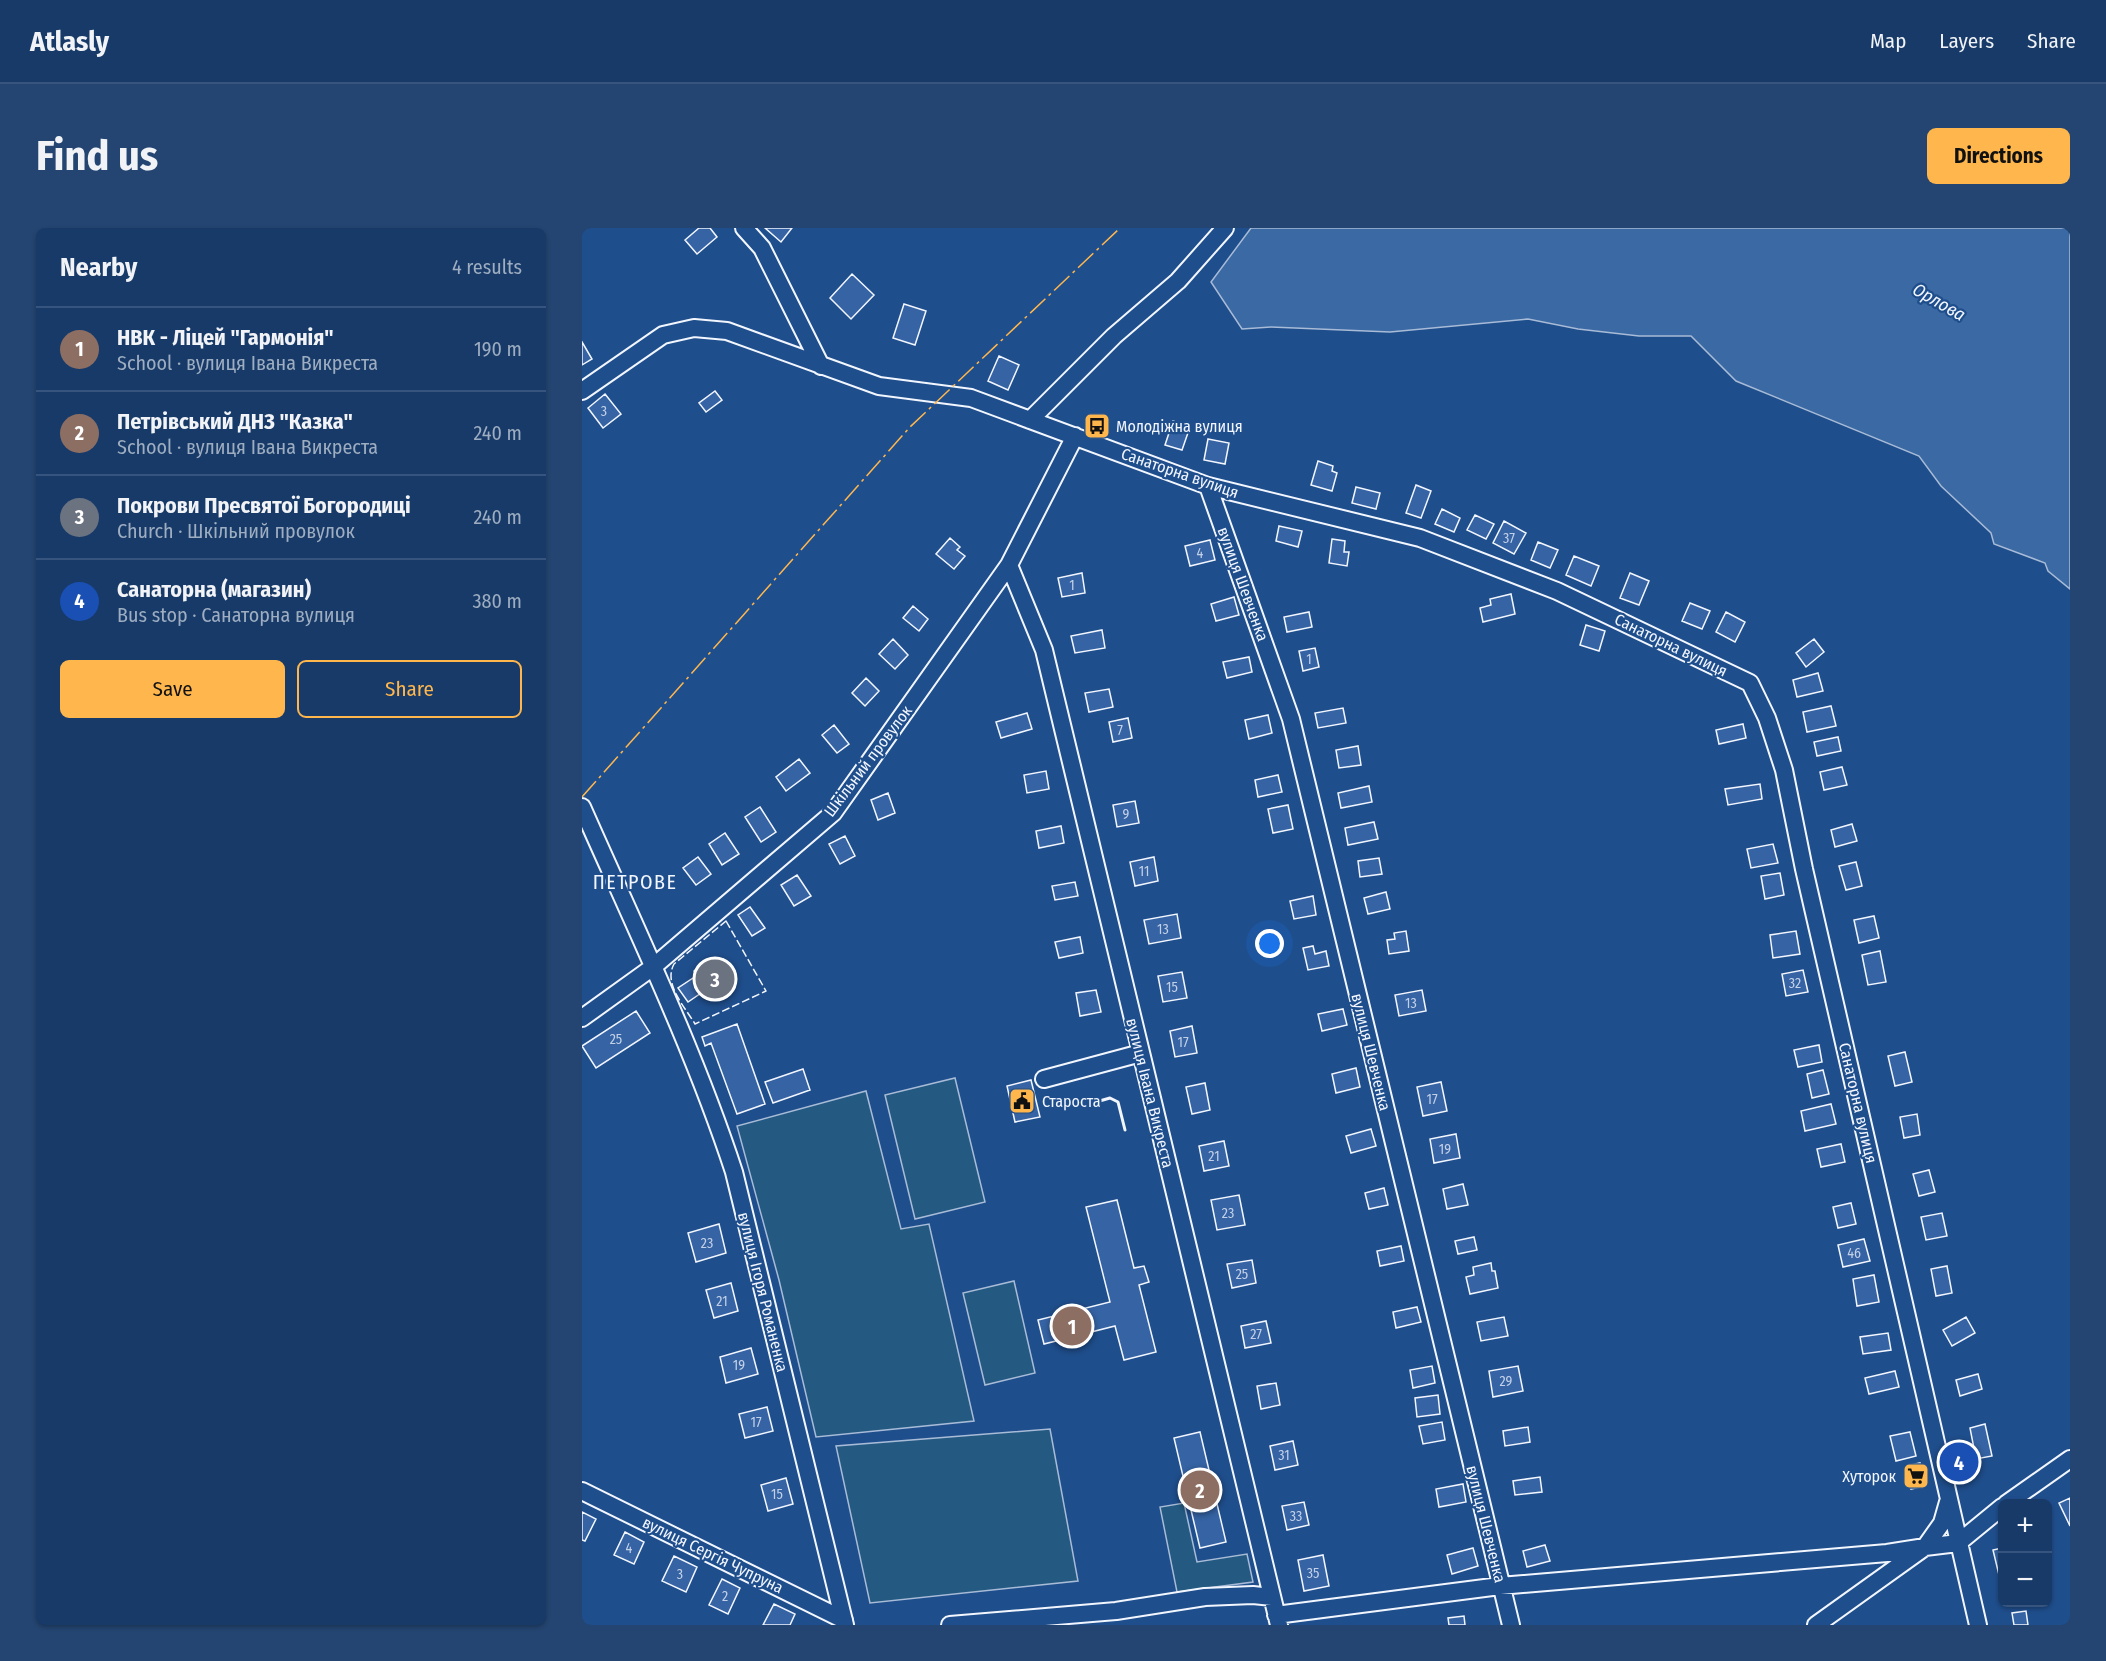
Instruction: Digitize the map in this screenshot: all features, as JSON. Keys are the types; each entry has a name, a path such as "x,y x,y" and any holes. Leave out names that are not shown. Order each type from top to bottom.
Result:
{"street":[{"path":"744,228 762,248 821,366"},
{"path":"1030,420 1114,336 1178,281 1225,228"},
{"path":"582,391 663,335 694,328 727,331 821,366"},
{"name":"Санаторна вулиця","path":"821,366 879,386 971,398 1208,486 1420,538 1557,591 1750,683 1767,718 1784,770 1807,880 1978,1625"},
{"name":"Шкільний провулок","path":"582,1018 653,967 833,813 1009,565 1075,436"},
{"name":"вулиця Шевченка","path":"1208,486 1291,719 1511,1625"},
{"name":"вулиця Івана Викреста","path":"1009,565 1044,650 1277,1620"},
{"name":"вулиця Ігоря Романенка","path":"582,807 653,967 717,1122 734,1172 845,1622"},
{"path":"1044,1079 1141,1053"},
{"path":"2012,1499 2070,1459"},
{"name":"вулиця Сергія Чупруна","path":"582,1491 845,1622"},
{"path":"1816,1625 1925,1547 1942,1523 1948,1501"},
{"path":"1277,1620 1500,1586 1887,1552 1958,1543 1998,1510"},
{"path":"950,1625 1116,1611 1204,1598 1253,1595 1272,1597"}],"shaded area":[{"path":"955,1078 985,1202 915,1219 885,1095"},
{"path":"866,1091 901,1229 929,1224 974,1421 816,1437 779,1280 737,1126"},
{"path":"1014,1281 1035,1373 985,1385 963,1293"},
{"path":"1050,1429 1078,1581 870,1603 836,1446"},
{"path":"1184,1503 1197,1562 1247,1554 1253,1582 1177,1592 1160,1507"}],"water":[{"name":"Орлова","path":"1251,228 2070,228 2070,589 2048,571 2045,563 1994,544 1991,533 1941,486 1919,456 1736,381 1691,336 1639,336 1578,329 1528,319 1390,332 1271,327 1242,329 1211,282"}],"building":[{"path":"699,228 710,228 717,237 697,254 685,240"},
{"path":"765,228 792,228 781,242"},
{"path":"852,274 874,295 851,319 830,298"},
{"path":"904,304 926,311 915,345 893,338"},
{"path":"582,342 592,359 582,365"},
{"path":"999,356 1019,365 1008,390 988,381"},
{"path":"715,391 722,400 706,412 699,403"},
{"path":"605,394 621,414 603,428 588,408"},
{"path":"1173,421 1190,427 1182,450 1165,445"},
{"path":"1208,439 1229,443 1225,464 1204,460"},
{"path":"1318,461 1333,466 1332,471 1337,473 1332,491 1311,485"},
{"path":"1416,485 1431,491 1421,518 1406,513"},
{"path":"1356,487 1380,493 1376,509 1352,503"},
{"path":"1442,509 1460,518 1454,532 1435,524"},
{"path":"1475,515 1494,524 1486,539 1467,530"},
{"path":"1504,521 1526,533 1514,554 1493,543"},
{"path":"1279,526 1302,531 1298,547 1276,541"},
{"path":"950,538 960,547 957,550 965,556 954,569 936,554"},
{"path":"1332,539 1345,541 1344,552 1349,552 1347,566 1329,563"},
{"path":"1210,540 1215,560 1190,566 1185,546"},
{"path":"1538,542 1558,550 1550,568 1531,560"},
{"path":"1574,556 1599,566 1591,586 1566,575"},
{"path":"1082,573 1085,593 1062,597 1058,578"},
{"path":"1630,573 1649,581 1639,605 1620,598"},
{"path":"1511,594 1515,614 1483,622 1480,608 1491,605 1490,599"},
{"path":"1234,597 1239,615 1216,621 1211,604"},
{"path":"1690,603 1710,611 1702,629 1682,621"},
{"path":"913,606 928,619 919,631 903,618"},
{"path":"1309,612 1312,627 1287,632 1284,617"},
{"path":"1726,612 1745,622 1735,642 1716,632"},
{"path":"1586,625 1605,631 1599,651 1580,645"},
{"path":"1102,630 1105,648 1075,653 1071,636"},
{"path":"893,639 908,655 895,669 879,654"},
{"path":"1814,639 1824,652 1806,667 1796,653"},
{"path":"1315,648 1319,667 1303,671 1299,651"},
{"path":"1249,657 1252,672 1227,678 1223,662"},
{"path":"1818,673 1823,691 1797,697 1793,680"},
{"path":"866,678 879,691 865,706 852,693"},
{"path":"1109,689 1113,707 1089,712 1085,693"},
{"path":"1831,706 1836,726 1807,732 1803,712"},
{"path":"1343,708 1346,723 1318,728 1315,713"},
{"path":"1027,713 1032,729 1001,738 996,722"},
{"path":"1268,715 1272,733 1249,739 1245,720"},
{"path":"1128,718 1132,738 1113,742 1109,722"},
{"path":"1743,724 1746,738 1719,744 1716,730"},
{"path":"834,725 849,744 837,753 822,735"},
{"path":"1838,737 1841,751 1817,756 1814,742"},
{"path":"1358,746 1361,765 1339,768 1336,750"},
{"path":"799,759 810,773 786,791 776,777"},
{"path":"1842,767 1847,785 1824,790 1820,772"},
{"path":"1046,771 1049,789 1027,793 1024,775"},
{"path":"1278,775 1282,792 1258,797 1255,780"},
{"path":"1760,784 1762,799 1728,805 1725,789"},
{"path":"1369,786 1372,802 1341,808 1338,793"},
{"path":"888,793 895,813 878,820 871,800"},
{"path":"1135,801 1139,823 1117,827 1113,805"},
{"path":"1288,805 1293,829 1273,833 1268,809"},
{"path":"760,807 776,832 761,842 745,817"},
{"path":"1374,822 1378,839 1348,845 1345,828"},
{"path":"1852,824 1857,841 1835,847 1831,830"},
{"path":"1061,826 1064,843 1039,848 1036,831"},
{"path":"725,833 739,854 722,865 709,844"},
{"path":"845,836 855,856 840,864 829,844"},
{"path":"1773,844 1778,863 1751,868 1747,849"},
{"path":"698,857 711,874 696,885 683,868"},
{"path":"1154,857 1158,881 1135,886 1130,862"},
{"path":"1379,858 1382,874 1360,877 1358,861"},
{"path":"1856,862 1862,886 1846,890 1839,866"},
{"path":"1780,873 1784,895 1765,899 1761,876"},
{"path":"797,875 811,896 794,906 781,885"},
{"path":"1075,882 1078,896 1055,900 1052,886"},
{"path":"1386,892 1390,909 1368,914 1364,898"},
{"path":"1313,896 1316,915 1294,919 1290,901"},
{"path":"750,907 765,928 752,936 738,915"},
{"path":"1177,914 1181,938 1149,944 1144,920"},
{"path":"1874,916 1879,938 1859,943 1854,920"},
{"path":"1406,931 1409,951 1389,954 1387,940 1395,939 1394,933"},
{"path":"1796,931 1800,954 1773,958 1770,935"},
{"path":"1080,937 1083,953 1059,958 1055,942"},
{"path":"1313,946 1315,954 1326,951 1329,966 1308,970 1303,948"},
{"path":"1880,951 1886,982 1868,985 1862,955"},
{"path":"723,959 731,972 716,982 720,988 710,994 707,989 688,1002 678,988 696,976 694,971 705,964 708,969"},
{"path":"1803,970 1808,992 1786,996 1782,974"},
{"path":"1182,972 1187,998 1163,1002 1158,976"},
{"path":"1096,990 1101,1012 1080,1016 1076,993"},
{"path":"1422,990 1426,1011 1399,1016 1395,995"},
{"path":"1343,1009 1347,1025 1322,1031 1318,1014"},
{"path":"636,1011 650,1033 596,1068 582,1046"},
{"path":"737,1024 765,1104 737,1114 711,1043 705,1046 702,1037"},
{"path":"1192,1026 1197,1053 1175,1057 1170,1031"},
{"path":"1819,1045 1822,1062 1798,1067 1794,1050"},
{"path":"1905,1052 1912,1082 1895,1086 1888,1056"},
{"path":"1356,1068 1360,1087 1336,1093 1332,1074"},
{"path":"803,1069 810,1090 773,1103 765,1082"},
{"path":"1823,1070 1829,1094 1812,1098 1807,1074"},
{"path":"1031,1080 1040,1117 1015,1122 1007,1086"},
{"path":"1441,1082 1447,1111 1423,1116 1417,1087"},
{"path":"1205,1083 1210,1110 1192,1114 1186,1087"},
{"path":"1831,1104 1836,1124 1805,1131 1801,1111"},
{"path":"1917,1114 1920,1135 1904,1138 1900,1117"},
{"path":"1371,1129 1376,1146 1351,1153 1346,1136"},
{"path":"1456,1134 1460,1158 1434,1163 1430,1139"},
{"path":"1224,1141 1229,1166 1204,1171 1199,1146"},
{"path":"1841,1144 1845,1162 1821,1167 1817,1149"},
{"path":"1929,1170 1935,1192 1919,1196 1913,1174"},
{"path":"1463,1184 1468,1205 1447,1209 1443,1189"},
{"path":"1384,1188 1388,1205 1369,1209 1365,1193"},
{"path":"1239,1195 1245,1225 1217,1230 1211,1200"},
{"path":"1117,1200 1134,1268 1144,1266 1149,1282 1139,1285 1156,1352 1124,1360 1115,1326 1044,1344 1038,1320 1110,1302 1086,1207"},
{"path":"1851,1203 1856,1224 1838,1228 1833,1207"},
{"path":"1942,1213 1947,1236 1926,1240 1921,1217"},
{"path":"719,1224 726,1253 696,1262 688,1233"},
{"path":"1474,1237 1477,1250 1458,1254 1455,1241"},
{"path":"1864,1239 1870,1261 1843,1267 1838,1245"},
{"path":"1401,1246 1404,1261 1380,1266 1377,1251"},
{"path":"1252,1260 1256,1283 1232,1288 1227,1264"},
{"path":"1491,1263 1498,1288 1470,1294 1466,1277 1474,1275 1473,1267"},
{"path":"1947,1266 1952,1293 1936,1296 1931,1269"},
{"path":"1874,1275 1879,1302 1857,1306 1853,1279"},
{"path":"731,1283 738,1311 714,1318 706,1290"},
{"path":"1417,1307 1421,1322 1396,1328 1393,1312"},
{"path":"1504,1317 1508,1336 1481,1341 1477,1322"},
{"path":"1966,1317 1975,1333 1952,1346 1943,1330"},
{"path":"1266,1321 1271,1343 1245,1348 1241,1326"},
{"path":"1888,1333 1891,1350 1863,1354 1860,1337"},
{"path":"751,1348 758,1374 726,1383 720,1357"},
{"path":"1432,1366 1435,1383 1413,1388 1410,1370"},
{"path":"1518,1366 1523,1391 1493,1397 1489,1371"},
{"path":"1895,1371 1899,1387 1869,1394 1865,1378"},
{"path":"1978,1374 1982,1389 1960,1396 1956,1380"},
{"path":"1276,1383 1280,1405 1261,1409 1257,1386"},
{"path":"1438,1395 1440,1414 1417,1417 1415,1398"},
{"path":"767,1407 773,1431 745,1438 739,1414"},
{"path":"1442,1422 1445,1440 1423,1444 1419,1426"},
{"path":"1985,1424 1992,1456 1976,1459 1970,1428"},
{"path":"1528,1427 1530,1442 1505,1446 1503,1431"},
{"path":"1200,1432 1226,1542 1200,1548 1174,1438"},
{"path":"1910,1432 1916,1456 1896,1461 1890,1436"},
{"path":"1293,1441 1298,1465 1275,1470 1270,1446"},
{"name":"Хуторок","path":"1920,1463 1925,1486 1911,1489 1906,1466"},
{"path":"1540,1477 1542,1492 1515,1495 1513,1481"},
{"path":"786,1478 793,1504 768,1511 761,1485"},
{"path":"1463,1484 1466,1502 1439,1507 1436,1489"},
{"path":"2070,1498 2070,1526 2059,1503"},
{"path":"1304,1502 1309,1525 1287,1530 1282,1506"},
{"path":"582,1512 596,1519 585,1541 582,1540"},
{"path":"625,1532 644,1542 634,1564 614,1555"},
{"path":"1545,1545 1550,1561 1527,1567 1523,1551"},
{"path":"1473,1548 1478,1566 1452,1574 1447,1555"},
{"path":"1998,1549 1998,1571 1993,1550"},
{"path":"1323,1555 1329,1586 1304,1591 1298,1560"},
{"path":"674,1556 697,1567 686,1592 662,1581"},
{"path":"722,1579 740,1588 728,1614 709,1605"},
{"path":"774,1604 795,1614 790,1625 763,1625"},
{"path":"2026,1611 2028,1625 2014,1625 2012,1613"},
{"path":"1464,1616 1465,1625 1449,1625 1448,1618"}],"fence":[{"path":"726,921 766,991 695,1024 673,987 671,972 674,964 726,921"}],"wall":[{"path":"1096,1102 1110,1098 1118,1102 1125,1130"}],"power":[{"path":"582,797 910,427 1120,228"}],"place":[{"name":"Молодіжна вулиця","path":"1097,426"},
{"name":"Покрови Пресвятої Богородиці","path":"715,979"},
{"name":"Староста","path":"1022,1101"},
{"name":"НВК - Ліцей \"Гармонія\"","path":"1072,1326"},
{"name":"Санаторна (магазин)","path":"1959,1462"},
{"name":"Хуторок","path":"1916,1476"},
{"name":"Петрівський ДНЗ \"Казка\"","path":"1200,1490"}],"district":[{"name":"ПЕТРОВЕ","path":"635,882"}]}
